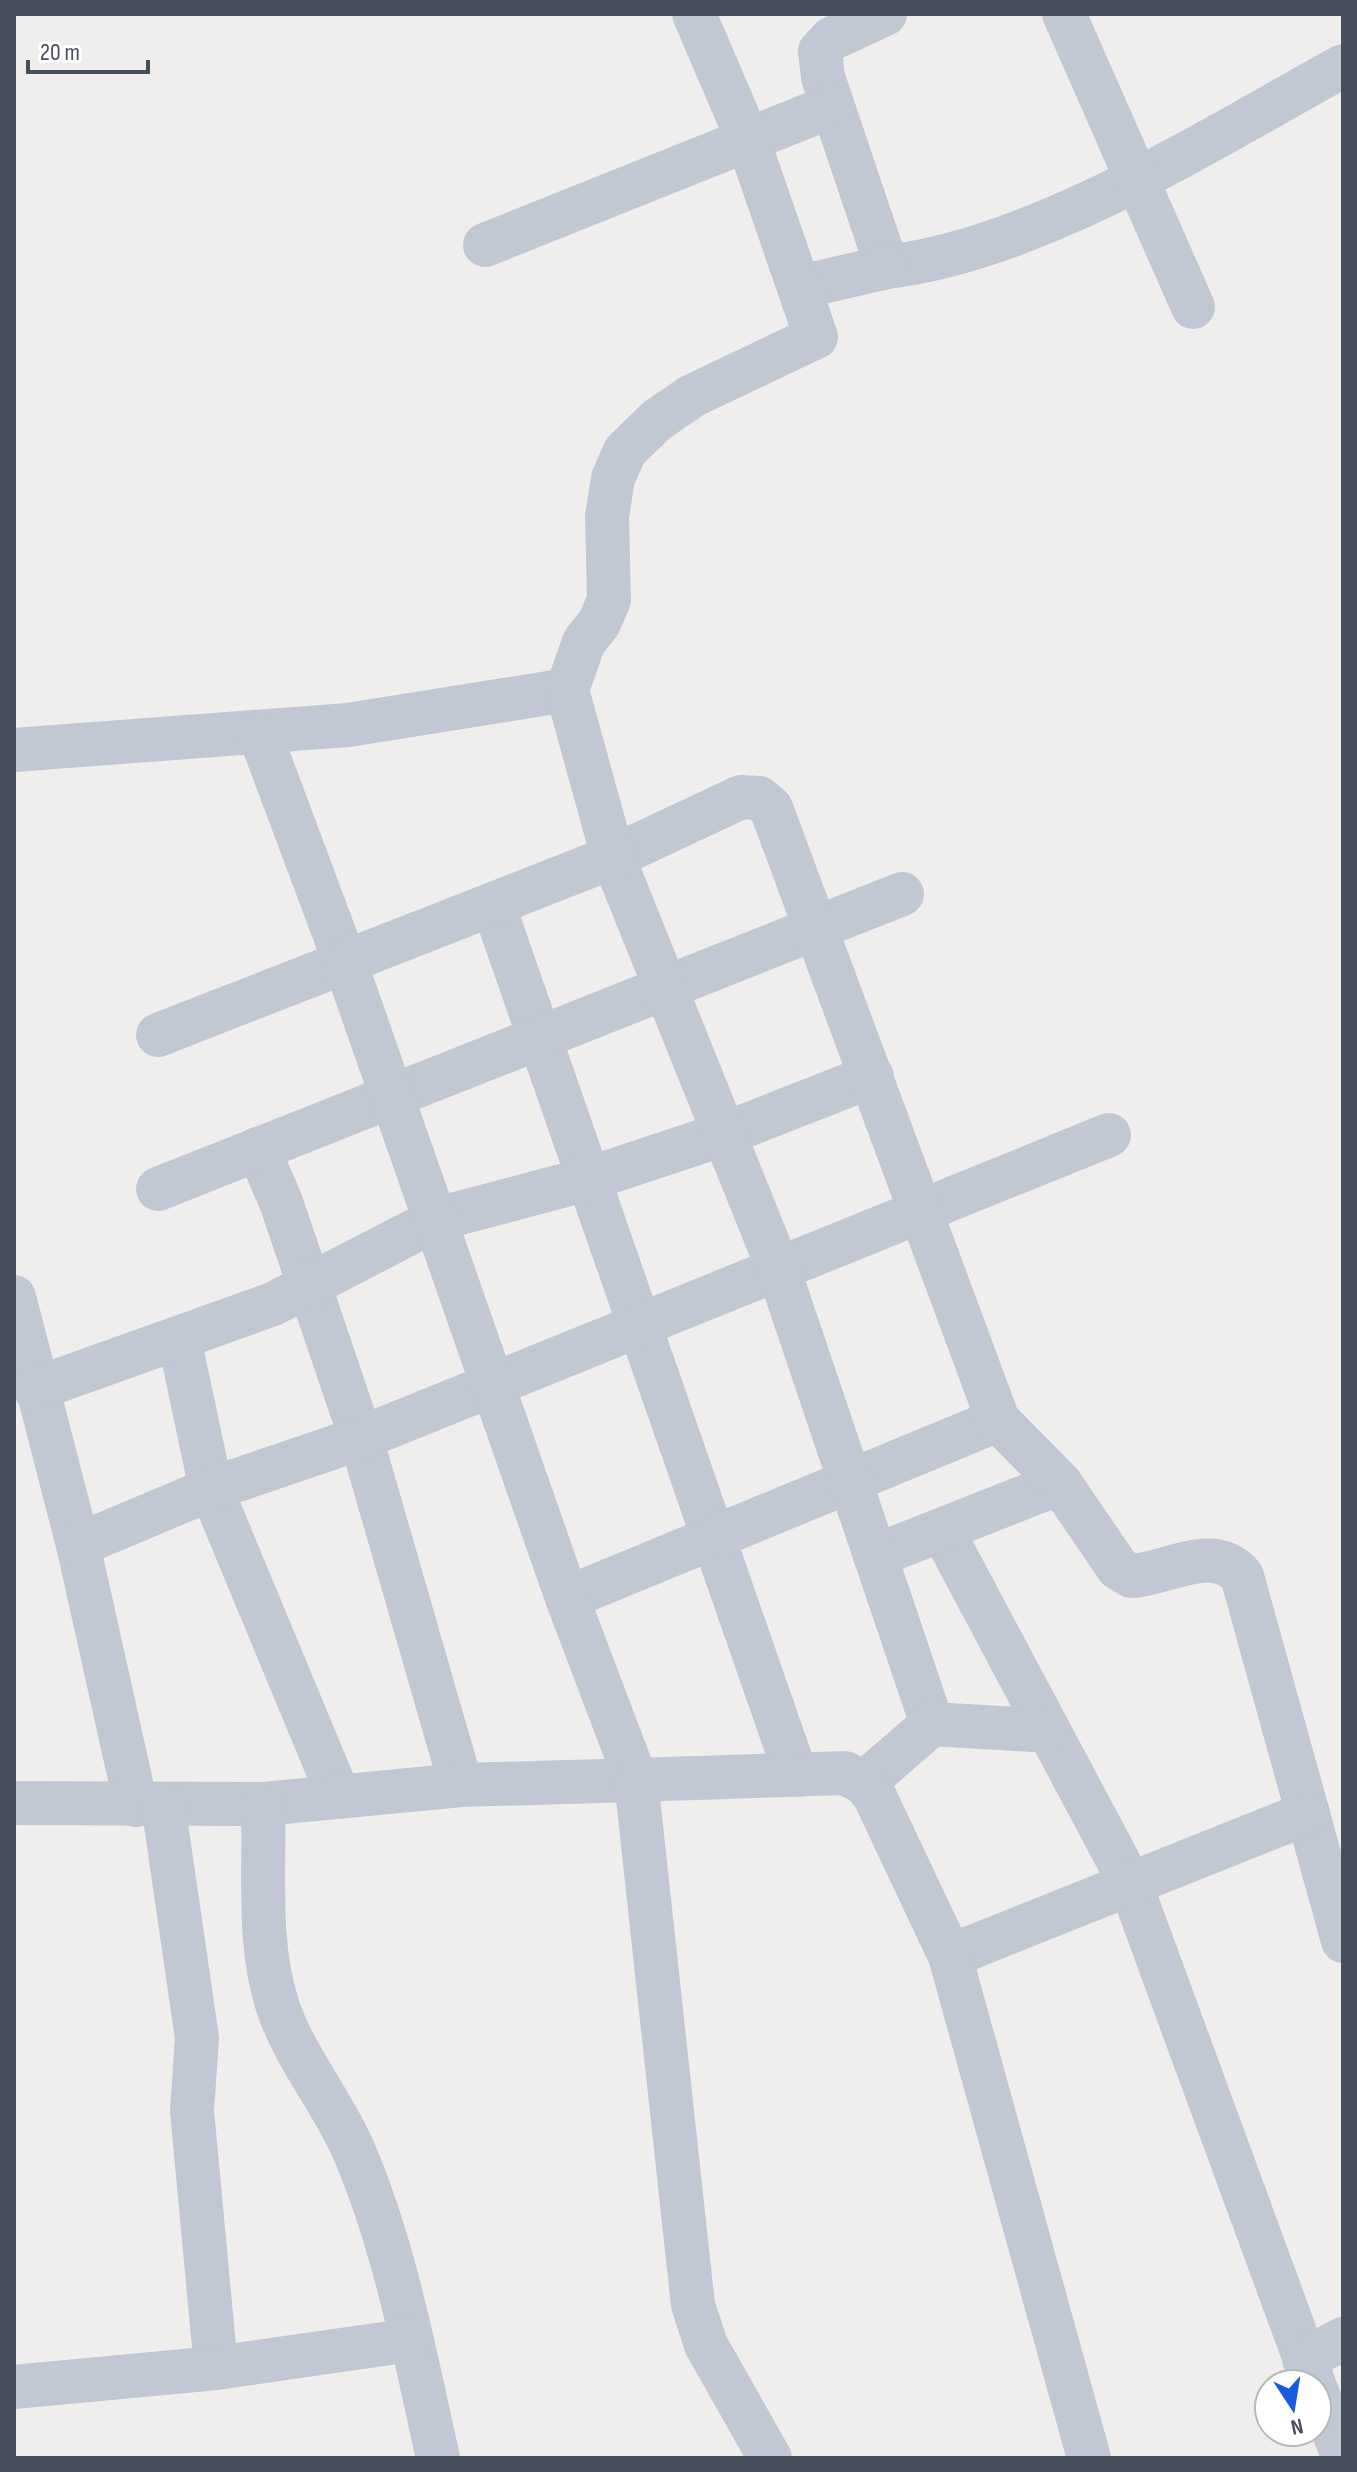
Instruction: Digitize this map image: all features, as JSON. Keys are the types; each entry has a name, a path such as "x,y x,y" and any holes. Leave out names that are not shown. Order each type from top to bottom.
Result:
{"street":[{"path":"694,14 748,140 816,337 692,396 657,420 625,451 613,478 607,517 609,600 599,623 584,642 567,690 613,857 778,1268 932,1724"},
{"path":"885,14 831,39 820,51 832,106 887,267"},
{"path":"1064,14 1193,307"},
{"path":"800,287 887,267 916,264 1011,236 1137,178 1343,66"},
{"path":"485,245 832,106"},
{"path":"14,750 348,725 567,690"},
{"path":"259,732 495,1382 567,1598 636,1780 693,2305 706,2345 770,2458"},
{"path":"158,1035 613,857 741,797 759,798 771,808 923,1210 998,1420 1060,1483 1118,1568 1131,1576 1210,1558 1233,1565 1242,1576 1343,1941"},
{"path":"158,1189 902,894"},
{"path":"493,904 796,1775"},
{"path":"35,1389 273,1304 437,1219 588,1179 724,1134 872,1076"},
{"path":"78,1545 211,1489 361,1438 1109,1135"},
{"path":"258,1149 281,1202 361,1438 461,1785"},
{"path":"14,1297 35,1389 150,1804 197,2038 192,2111 216,2368"},
{"path":"179,1338 211,1489 339,1797"},
{"path":"567,1598 998,1420"},
{"path":"875,1556 1060,1483"},
{"path":"942,1530 1130,1883 1308,2368"},
{"path":"864,1783 932,1724 1049,1731"},
{"path":"14,1803 263,1804 461,1785 845,1773 864,1783 875,1797 950,1956 1089,2458"},
{"path":"263,1804 267,1948 277,2004 352,2147 372,2199 411,2340 438,2458"},
{"path":"950,1956 1308,1813"},
{"path":"1320,2368 1343,2339"},
{"path":"14,2387 216,2368 411,2340"},
{"path":"1333,2430 1343,2455"}]}
